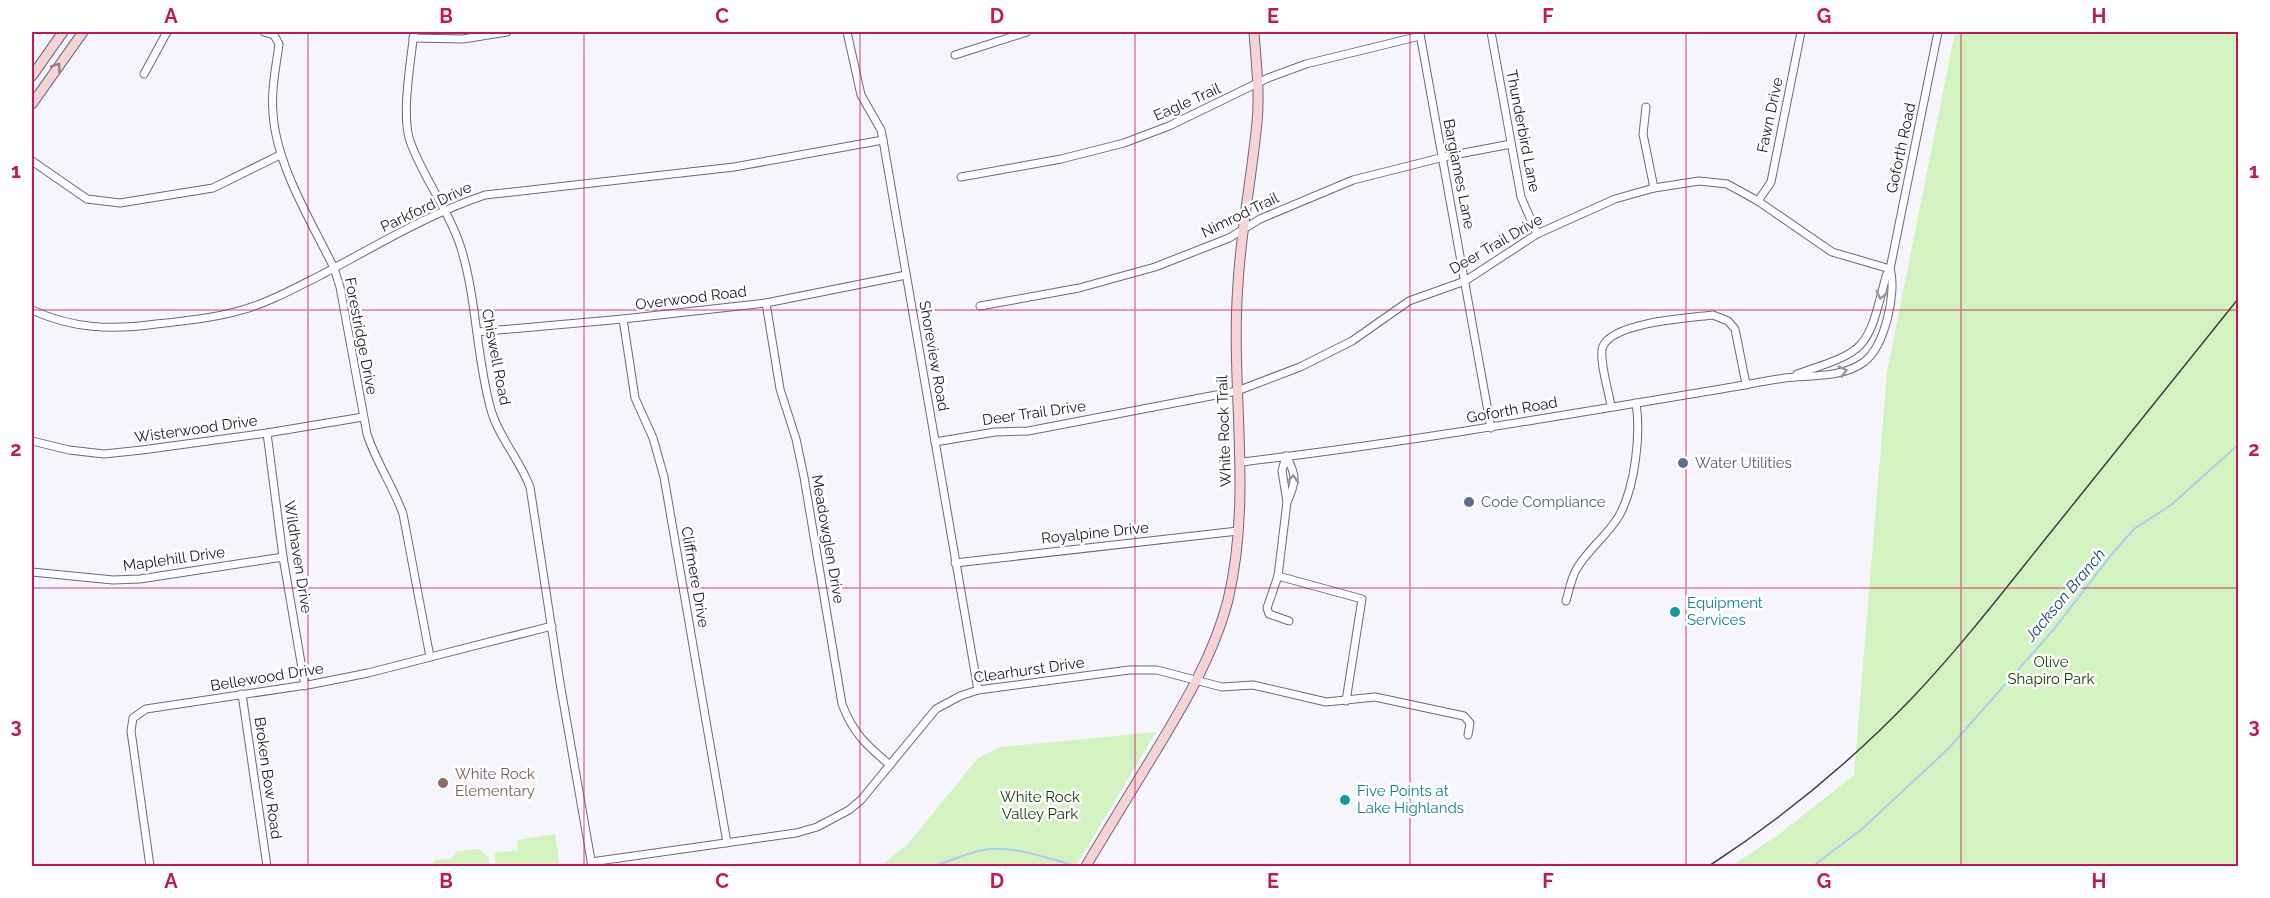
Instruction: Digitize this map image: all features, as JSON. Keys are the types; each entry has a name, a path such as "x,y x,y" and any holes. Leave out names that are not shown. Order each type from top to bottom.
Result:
{"street":[{"path":"32,76 63,32"},
{"path":"32,104 83,32"},
{"path":"144,74 167,32"},
{"name":"Forestridge Drive","path":"264,32 274,35 279,44 272,88 273,115 280,156 334,268 340,287 363,417 371,448 396,494 403,514 430,657"},
{"path":"413,35 463,39 507,32"},
{"name":"Shoreview Road","path":"847,32 861,95 883,140 978,690"},
{"path":"955,55 1023,32"},
{"name":"White Rock Trail","path":"1086,867 1196,680 1226,605 1238,531 1242,462 1237,391 1238,284 1257,120 1258,84 1254,32"},
{"name":"Thunderbird Lane","path":"1491,32 1521,197 1537,234"},
{"name":"Fawn Drive","path":"1758,201 1770,182 1802,32"},
{"name":"Goforth Road","path":"1785,378 1841,359 1860,348 1870,333 1890,269 1935,32"},
{"name":"Eagle Trail","path":"961,177 1061,159 1124,143 1169,126 1268,78 1306,64 1420,34"},
{"name":"Bargiames Lane","path":"1420,34 1491,428"},
{"name":"Chiswell Road","path":"413,35 407,126 416,154 446,211 462,251 490,407 495,423 530,487 591,865"},
{"path":"1646,107 1643,134 1654,188"},
{"name":"Parkford Drive","path":"32,310 59,321 98,328 122,328 187,321 251,307 279,296 468,200 502,191 734,167 883,140"},
{"name":"Nimrod Trail","path":"980,306 1113,280 1164,264 1229,238 1260,219 1353,180 1511,144"},
{"path":"32,161 87,199 120,203 213,188 280,156"},
{"name":"Deer Trail Drive","path":"935,442 995,432 1028,431 1237,391 1325,356 1352,341 1409,301 1465,280 1537,234 1615,199 1654,188 1700,181 1727,184 1758,201 1832,252 1890,269"},
{"name":"Goforth Road","path":"1242,462 1491,428 1611,406 1851,369 1870,357 1882,337 1893,279 1890,269"},
{"name":"Overwood Road","path":"477,332 766,303 906,275"},
{"name":"Meadowglen Drive","path":"766,303 780,389 796,439 804,477 842,704 853,729 864,743 890,765"},
{"path":"1611,406 1602,355 1603,346 1614,334 1633,327 1713,315 1721,317 1734,329 1746,384"},
{"name":"Cliffmere Drive","path":"623,319 635,398 653,438 664,477 727,843"},
{"path":"1566,601 1576,569 1618,517 1624,504 1633,471 1637,438 1636,403"},
{"name":"Wisterwood Drive","path":"32,441 69,450 104,454 267,433 363,417"},
{"name":"Wildhaven Drive","path":"267,433 283,557 305,686"},
{"path":"1286,456 1294,470 1294,486 1287,502"},
{"path":"1286,456 1282,471 1287,502 1278,576 1267,609 1269,614 1289,621"},
{"name":"Royalpine Drive","path":"955,563 1238,531"},
{"name":"Maplehill Drive","path":"32,574 113,580 140,579 283,557"},
{"path":"1278,576 1362,599 1346,701"},
{"name":"Bellewood Drive","path":"150,867 131,731 133,718 146,709 305,686 552,626"},
{"name":"Clearhurst Drive","path":"591,865 796,833 835,819 861,800 936,709 960,696 978,690 1144,669 1167,672 1222,687 1253,685 1316,701 1346,701 1375,697 1464,716 1470,723 1468,735"},
{"name":"Broken Bow Road","path":"242,694 267,867"}],"green space":[{"name":"Olive Shapiro Park","path":"1955,32 2238,32 2238,866 1732,866 1778,835 1854,775 1887,372"},
{"name":"White Rock Valley Park","path":"1156,732 1076,866 880,866 907,845 978,758 1001,747"},
{"path":"555,834 560,866 496,866 494,853 518,850 517,840"},
{"path":"480,849 489,858 489,866 429,866 436,860 451,859 457,851"}],"waterway":[{"name":"Jackson Branch","path":"1813,866 1862,829 1949,748 2054,629 2134,529 2171,505 2238,445"},
{"path":"933,866 990,849 1028,852 1076,866"}],"tram line":[{"path":"1709,866 1764,828 1816,787 1914,696 1988,610 2238,299"}],"place":[{"name":"Water Utilities","path":"1683,463"},
{"name":"Code Compliance","path":"1469,502"},
{"name":"Equipment Services","path":"1675,612"},
{"name":"White Rock Elementary","path":"443,783"},
{"name":"Five Points at Lake Highlands","path":"1345,800"}]}
